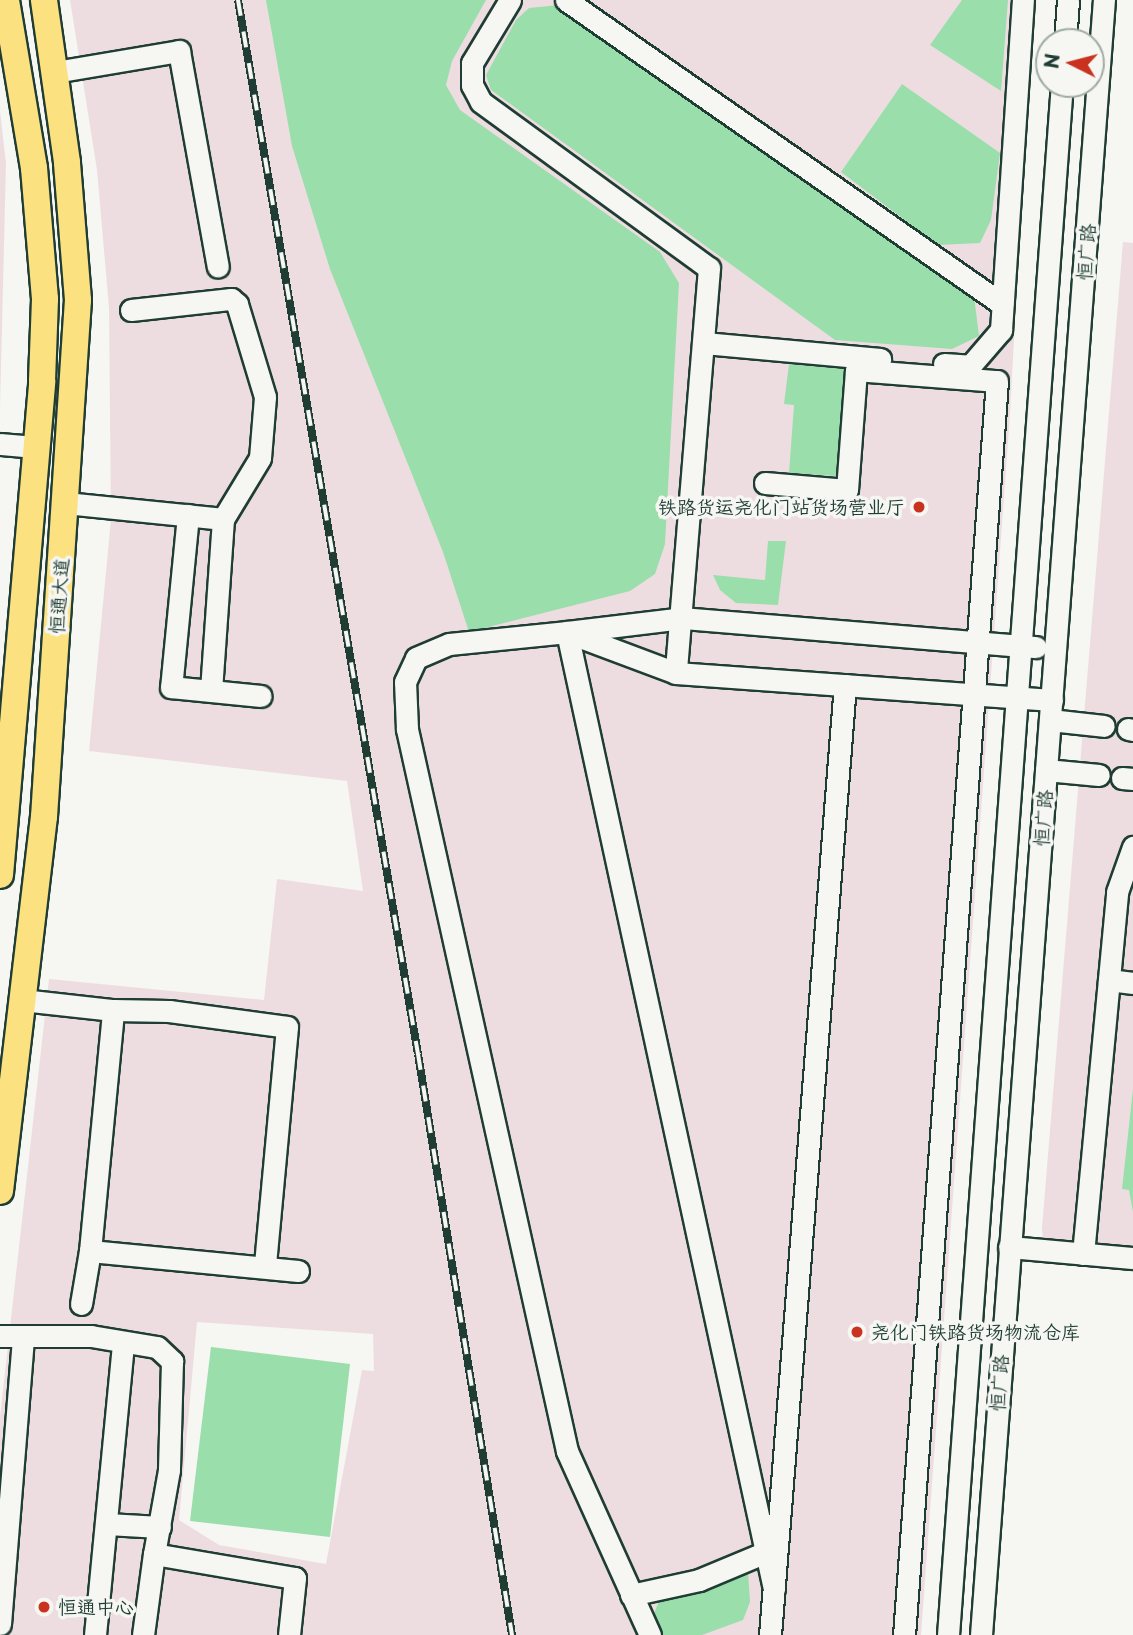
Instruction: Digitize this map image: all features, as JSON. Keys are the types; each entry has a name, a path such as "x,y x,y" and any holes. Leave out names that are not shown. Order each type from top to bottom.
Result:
{"main road":[{"name":"恒通大道","path":"0,866 36,447 45,299 34,168 6,0"},
{"name":"恒通大道","path":"0,1191 44,817 78,300 55,72 44,0"}],"street":[{"path":"510,0 472,64 472,85 481,102 709,268 676,673"},
{"path":"566,0 1002,304"},
{"path":"704,343 970,366 1001,330 1023,0"},
{"path":"1066,28 1068,0"},
{"name":"恒广路","path":"981,1635 1104,0"},
{"path":"55,72 179,51 218,267"},
{"name":"恒广路","path":"948,1635 1018,697 1024,647 1061,98"},
{"path":"131,310 218,298 237,304 265,397 260,458 223,519 211,691"},
{"path":"765,483 847,490 856,370 997,382 904,1635"},
{"path":"0,444 36,447"},
{"path":"66,503 223,519"},
{"path":"188,515 171,687 261,696"},
{"path":"650,1635 567,1451 407,729 405,682 416,659 462,641 682,618 1056,648"},
{"path":"567,632 676,673 1018,697 1104,726"},
{"path":"567,632 774,1590"},
{"path":"770,1635 845,685"},
{"path":"1046,770 1099,775"},
{"path":"1083,1254 1117,892 1133,847"},
{"path":"1109,980 1133,983"},
{"path":"22,1000 114,1010 169,1011 288,1027 265,1266"},
{"path":"81,1304 90,1251 114,1010"},
{"path":"1009,1247 1133,1258"},
{"path":"90,1251 299,1271"},
{"path":"0,1336 91,1336 156,1346 172,1362 169,1470 143,1635"},
{"path":"0,1624 23,1337"},
{"path":"95,1635 123,1343"},
{"path":"107,1524 160,1527"},
{"path":"631,1595 699,1580 766,1552"},
{"path":"154,1554 295,1578 289,1635"}],"shaded area":[{"path":"70,0 1032,0 1010,414 921,1635 0,1635 0,1417 49,979 264,1000 277,879 363,891 347,781 89,751 111,519 109,308 97,170","holes":["197,1322 373,1334 374,1371 362,1370 326,1564 219,1545 179,1520"]},
{"path":"0,111 6,164 0,408"},
{"path":"1123,242 1133,243 1133,1268 1044,1250 1042,1228"}],"green space":[{"path":"266,0 486,0 452,61 446,85 460,110 660,252 679,283 665,544 655,574 630,591 469,632 443,552 330,269 292,146"},
{"path":"962,0 1008,0 1001,91 930,45"},
{"path":"559,5 974,296 979,336 952,349 835,340 491,90 486,75 516,20 529,8"},
{"path":"902,84 1000,153 991,220 980,243 938,245 841,172"},
{"path":"789,364 845,369 836,476 789,473 794,405 784,404"},
{"path":"768,541 786,541 778,605 736,603 720,590 713,575 765,580"},
{"path":"1133,1089 1133,1212 1129,1190 1122,1189"},
{"path":"211,1347 350,1364 330,1537 190,1521"},
{"path":"748,1571 750,1602 743,1620 702,1635 659,1635 653,1616 659,1601"}],"railway":[{"path":"238,0 418,1054 512,1635"}],"place":[{"name":"铁路货运尧化门站货场营业厅","path":"919,507"},
{"name":"尧化门铁路货场物流仓库","path":"857,1332"},
{"name":"恒通中心","path":"44,1607"}]}
